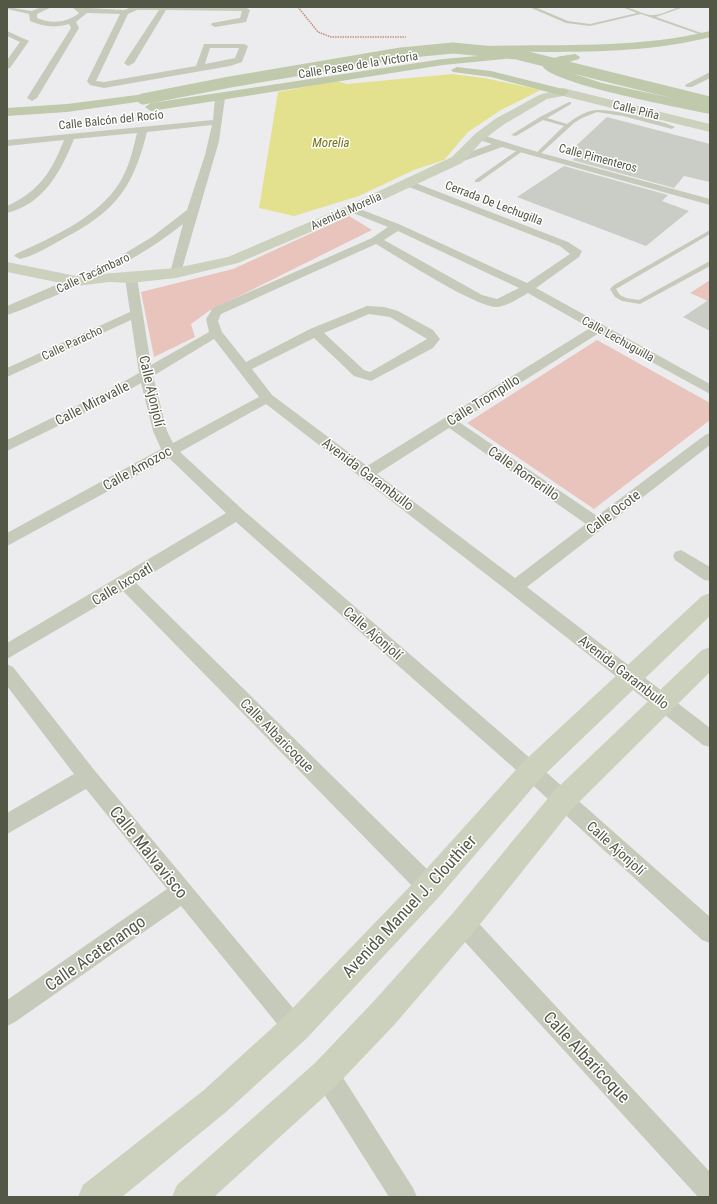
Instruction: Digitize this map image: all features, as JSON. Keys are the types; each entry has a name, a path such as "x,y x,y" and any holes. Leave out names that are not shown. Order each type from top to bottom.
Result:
{"main road":[{"name":"Calle Paseo de la Victoria","path":"7,121 72,118 220,98 330,79 451,61 489,58 654,53 681,50 709,37"},
{"name":"Calle Paseo de la Victoria","path":"7,112 67,108 143,99 418,55 500,48 642,46 709,37"},
{"path":"143,99 230,82 394,54 430,49 454,48 516,54 710,102"},
{"path":"584,56 556,61 550,64 549,67 553,72 579,80 710,110"},
{"path":"330,79 361,78 433,70 457,70 491,74 562,92"},
{"name":"Calle Piña","path":"562,92 710,128"},
{"name":"Avenida Morelia","path":"7,267 76,271 131,278 176,273 233,260 457,160 479,137 499,122 543,97 562,92"},
{"name":"Avenida Morelia","path":"14,255 76,271"},
{"name":"Avenida Manuel J. Clouthier","path":"95,1197 215,1101 295,1028 429,887 531,771 710,602"},
{"path":"189,1197 326,1074 384,1014 463,923 563,800 710,656"}],"street":[{"path":"7,7 33,14 48,7"},
{"path":"33,14 33,19 40,22 55,24 78,14 126,13 164,8 221,8 246,10 243,20 211,36"},
{"path":"128,63 131,61 164,8"},
{"path":"200,68 221,8"},
{"path":"126,13 91,81 93,83 104,85 235,62 239,60 244,46 211,36"},
{"path":"32,98 74,28 78,14"},
{"path":"7,33 25,40 11,57 7,66"},
{"path":"690,84 710,75"},
{"path":"176,273 192,211 209,163 218,122 220,98"},
{"name":"Calle Balcón del Rocío","path":"7,143 218,122"},
{"path":"14,255 81,223 108,202 122,186 128,174 143,129"},
{"path":"7,210 34,195 48,183 56,171 70,137"},
{"name":"Calle Pimenteros","path":"479,137 537,155 710,202"},
{"path":"457,160 502,144"},
{"name":"Cerrada De Lechugilla","path":"408,183 571,247 576,251 575,255 526,288"},
{"name":"Calle Lechuguilla","path":"352,208 397,227 526,288 710,390"},
{"name":"Calle Tacámbaro","path":"105,274 170,229 192,211"},
{"path":"216,332 211,321 212,316 217,311 376,240 397,227"},
{"path":"376,240 486,301 500,303 526,288"},
{"name":"Calle Tacámbaro","path":"7,311 76,271"},
{"name":"Calle Ajonjolí","path":"131,278 146,374 160,430 169,450 237,514 531,771 710,932"},
{"path":"244,368 315,332 357,313 375,310 394,314 428,333 434,338 428,345 371,377 359,373 315,332"},
{"name":"Calle Paracho","path":"7,372 137,313"},
{"name":"Calle Trompillo","path":"367,473 599,328"},
{"name":"Avenida Garambullo","path":"216,332 267,398 367,473 710,739"},
{"name":"Calle Miravalle","path":"7,446 114,393 216,332"},
{"name":"Calle Amozoc","path":"7,540 169,450 267,398"},
{"name":"Calle Romerillo","path":"450,422 598,524"},
{"name":"Calle Ocote","path":"515,587 710,438"},
{"name":"Calle Ixcoatl","path":"7,652 237,514"},
{"path":"680,556 710,575"},
{"name":"Calle Albaricoque","path":"125,582 429,887"},
{"name":"Calle Malvavisco","path":"7,672 88,777 295,1028"},
{"path":"7,824 88,777"},
{"name":"Calle Acatenango","path":"7,1014 182,892"},
{"name":"Calle Albaricoque","path":"463,923 710,1191"},
{"path":"326,1074 404,1197"}],"lane":[{"path":"531,7 567,22 590,25 642,13"},
{"path":"624,7 709,37"},
{"path":"652,16 682,7"},
{"path":"514,135 569,103"},
{"path":"537,155 569,126 590,112 597,110 672,127"},
{"path":"542,118 569,126"},
{"path":"477,180 521,150"},
{"path":"710,232 613,289 617,296 624,300 640,302 710,263"}],"path":[{"path":"298,7 318,32"}],"shaded area":[{"path":"349,216 372,230 209,311 191,324 195,337 154,357 141,292 233,269"},
{"path":"710,280 710,302 690,293"},
{"path":"597,340 710,403 710,420 594,509 467,423"}],"water":[{"name":"Morelia","path":"452,74 484,78 541,90 501,110 468,132 444,160 414,170 359,196 294,216 259,208 278,92 336,81 347,84"}],"building":[{"path":"607,117 710,144 710,182 684,176 674,188 572,160 577,157 567,154"},
{"path":"564,166 668,195 662,201 689,211 646,246 517,197"},
{"path":"710,299 710,331 683,317"}]}
